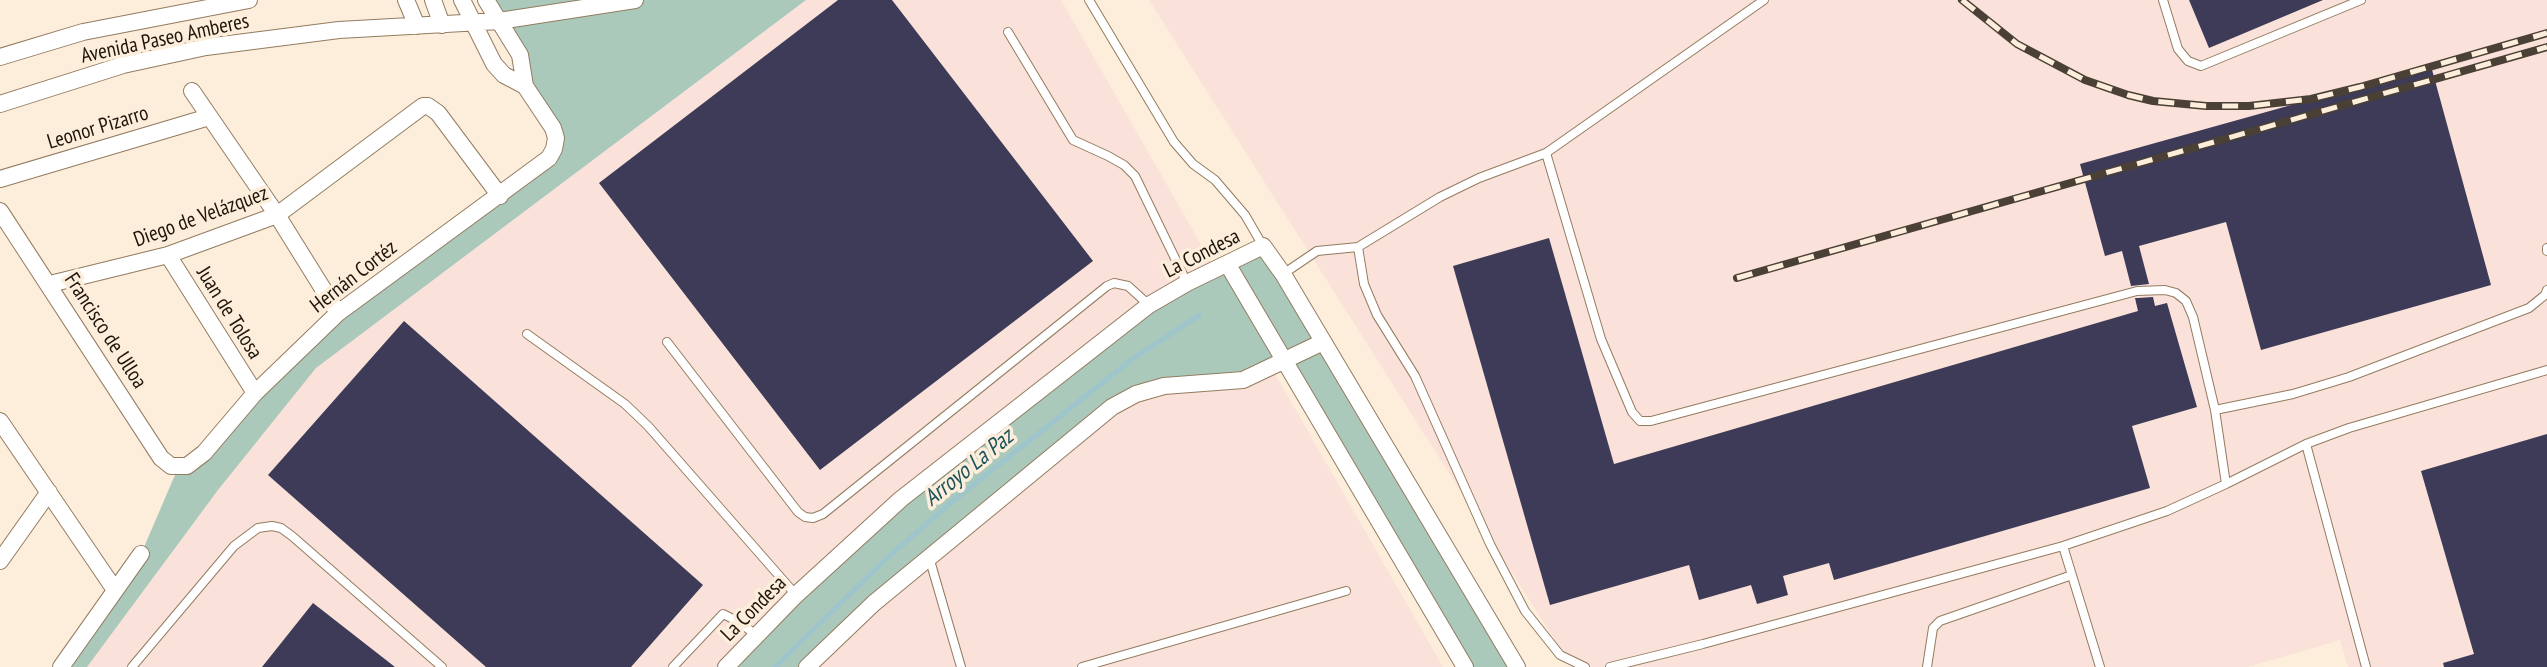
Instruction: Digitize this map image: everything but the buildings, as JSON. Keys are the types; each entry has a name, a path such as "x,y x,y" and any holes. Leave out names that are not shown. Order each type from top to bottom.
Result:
{"street":[{"name":"Avenida Paseo Amberes","path":"0,57 83,32 249,0"},
{"path":"405,0 417,26"},
{"path":"433,0 442,25"},
{"path":"461,0 500,71 525,86"},
{"path":"486,0 520,55 525,86"},
{"name":"Avenida Paseo Amberes","path":"0,104 123,65 206,47 339,30 499,21 635,0"},
{"name":"Hernán Cortéz","path":"178,468 196,461 255,393 338,313 549,158 556,138 553,128 525,86"},
{"path":"192,91 277,215 338,313"},
{"name":"Diego de Velázquez","path":"50,284 168,255 277,215 418,108 428,106 438,113 499,196"},
{"name":"Leonor Pizarro","path":"0,179 209,117"},
{"name":"Francisco de Ulloa","path":"0,211 161,458 178,468"},
{"name":"La Condesa","path":"726,667 796,596 901,499 1149,305 1186,282 1228,265 1263,246 1283,274 1517,667"},
{"name":"Juan de Tolosa","path":"168,255 255,393"},
{"path":"1228,265 1465,667"},
{"path":"807,667 874,603 1112,407 1136,394 1164,386 1243,380 1323,342"},
{"path":"0,421 115,590"},
{"path":"0,561 48,492"},
{"path":"61,667 141,554"}],"lane":[{"path":"1089,0 1174,142 1193,164 1215,180 1245,215 1263,246"},
{"path":"1283,274 1317,251 1358,247 1440,197 1479,178 1546,153 1764,0"},
{"path":"2164,0 2178,48 2188,61 2202,66 2361,0"},
{"path":"1008,32 1073,140 1124,165 1135,176 1186,282"},
{"path":"1546,153 1601,339 1632,412 1640,421 1651,421 2151,289 2176,293 2186,302 2193,317 2215,410 2226,484"},
{"path":"1358,247 1364,285 1377,315 1415,376 1490,544 1525,611 1560,655 1585,667"},
{"path":"667,342 798,512 813,518 833,506 1107,286 1121,283 1129,286 1149,305"},
{"path":"2215,410 2293,394 2349,377 2529,307 2545,295 2547,290"},
{"path":"527,334 596,381 648,426 796,596"},
{"path":"1610,667 2063,546 2167,511 2306,444 2349,428 2547,370"},
{"path":"2306,444 2366,667"},
{"path":"132,667 234,547 258,527 272,526 292,536 442,667"},
{"path":"2063,546 2099,667"},
{"path":"929,557 961,667"},
{"path":"1927,667 1933,628 1940,621 2072,575"},
{"path":"1082,667 1346,591"},
{"path":"673,667 723,614 757,635"}],"shaded area":[{"path":"806,0 1061,0 1443,667 87,667 218,490 316,368"},
{"path":"1149,0 2547,0 2547,667 2348,667 2340,640 2248,667 1572,667"}],"green space":[{"path":"486,0 806,0 316,368 218,490 87,667 61,667 141,554 178,468 338,313 554,149 520,55"},
{"path":"1263,246 1517,667 1465,667 1285,362 1251,377 1136,394 807,667 726,667 796,595 1149,305"}],"waterway":[{"name":"Arroyo La Paz","path":"775,667 887,558 953,501 1135,357 1200,315"}],"railway":[{"path":"1962,0 2017,44 2085,80 2153,101 2206,106 2249,106 2311,99 2547,33"},
{"path":"1737,278 2547,47"}]}
